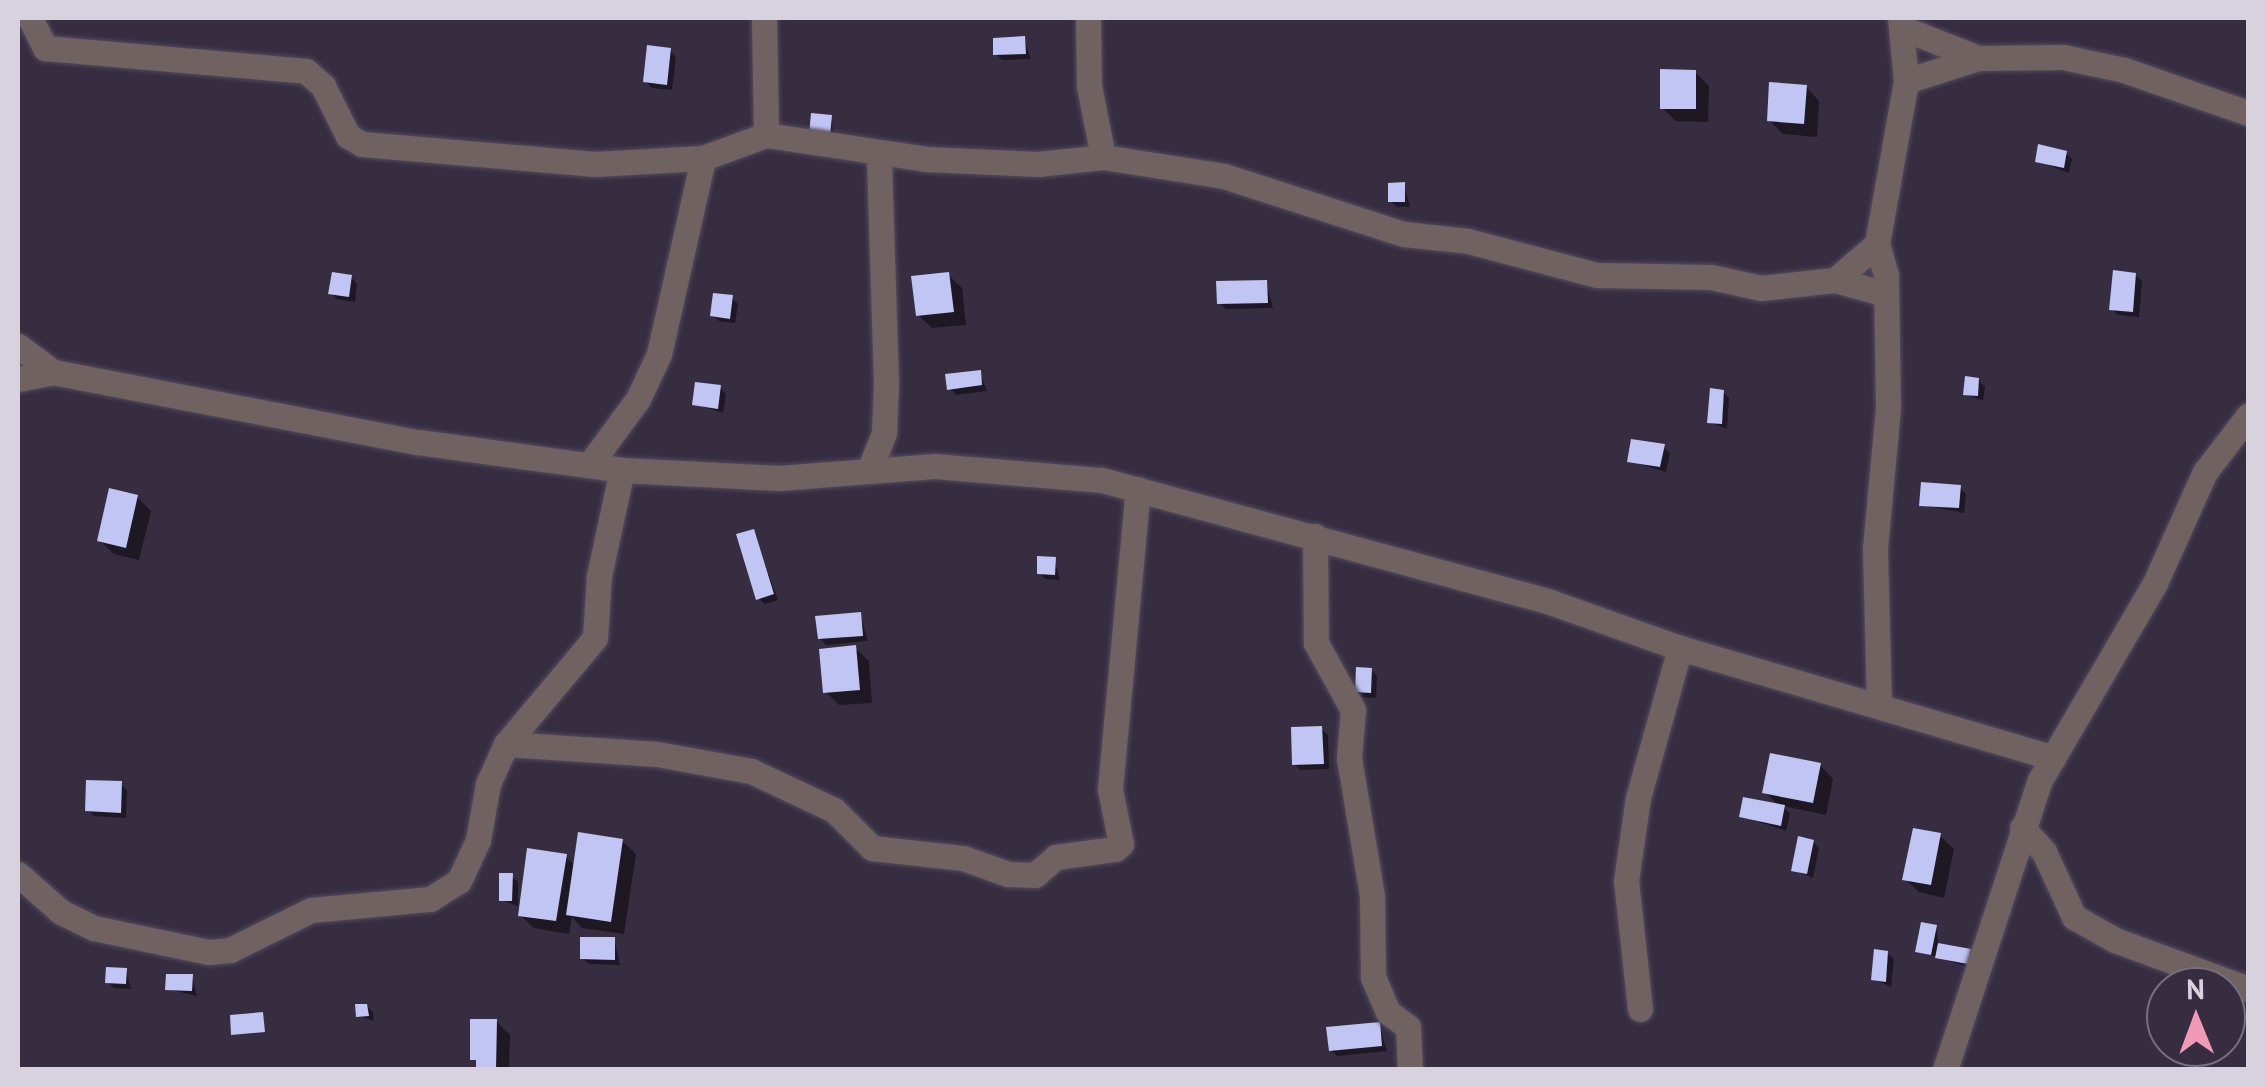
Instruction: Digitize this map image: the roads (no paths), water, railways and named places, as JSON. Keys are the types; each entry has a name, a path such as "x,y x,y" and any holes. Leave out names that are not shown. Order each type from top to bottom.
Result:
{"street":[{"path":"30,18 46,48 306,72 323,86 348,136 362,144 502,161 703,158 766,136 880,155 1038,164 1103,157 1224,176 1404,234 1468,240 1598,275 1711,276 1761,288 1835,280 1886,294"},
{"path":"764,18 766,136"},
{"path":"1088,18 1089,86 1103,157"},
{"path":"1879,704 1874,548 1888,406 1886,294 1876,244 1906,81 1902,23 1978,58"},
{"path":"1906,81 1978,58 2064,58 2124,70 2248,114"},
{"path":"868,471 884,433 886,382 880,155"},
{"path":"590,464 638,399 660,354 703,158"},
{"path":"1835,280 1876,244"},
{"path":"18,346 53,372"},
{"path":"18,379 53,372 418,442 622,470 779,478 868,471 1007,471 1138,489 1550,602 1680,648 2053,758"},
{"path":"1946,1070 2022,828 2053,758 2156,583 2205,472 2248,416"},
{"path":"18,874 61,912 94,928 209,952 230,950 311,910 430,899 459,881 478,840 488,784 506,744 594,638 599,576 622,470"},
{"path":"506,744 657,754 751,771 834,810 872,848 963,858 1008,874 1035,874 1056,858 1115,849 1121,844 1110,788 1138,489"},
{"path":"1315,536 1316,643 1353,710 1349,758 1372,896 1373,978 1388,1012 1408,1028 1410,1070"},
{"path":"1640,1009 1626,881 1638,798 1680,648"},
{"path":"2022,828 2050,862 2074,917 2114,940 2248,989"}]}
